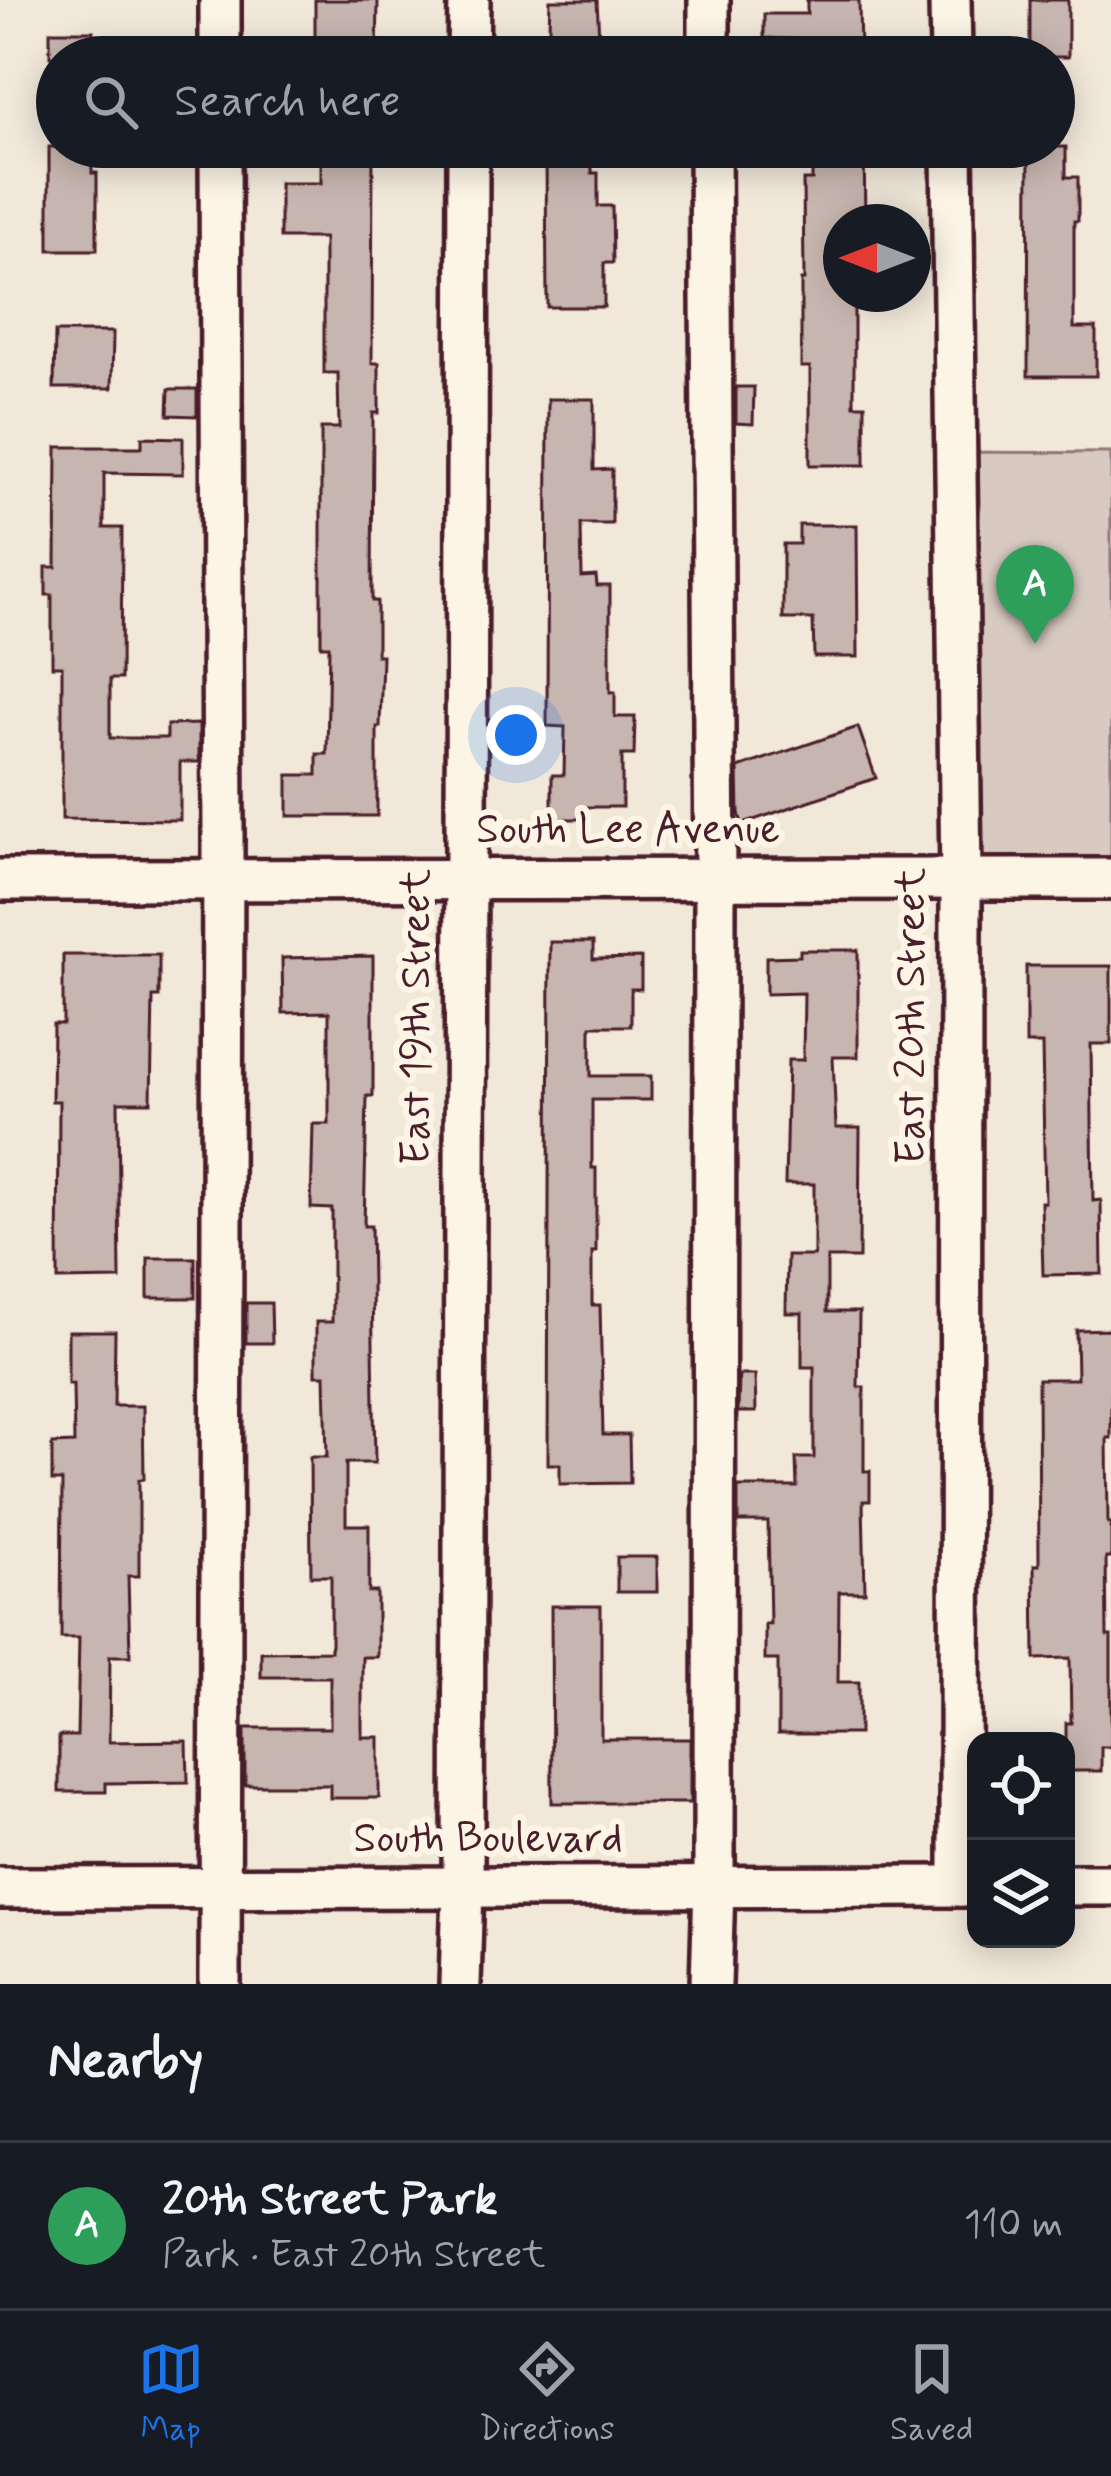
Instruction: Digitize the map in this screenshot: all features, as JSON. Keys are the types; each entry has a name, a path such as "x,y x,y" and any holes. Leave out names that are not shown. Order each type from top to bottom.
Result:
{"street":[{"path":"220,0 220,36"},
{"path":"469,0 469,36"},
{"path":"709,0 709,36"},
{"path":"950,0 951,36"},
{"path":"220,168 220,1984"},
{"name":"East 19th Street","path":"460,1984 468,168"},
{"path":"710,168 715,878 710,1984"},
{"name":"East 20th Street","path":"952,168 968,1840"},
{"name":"South Lee Avenue","path":"0,880 1111,879"},
{"path":"1075,1886 1111,1885"},
{"path":"714,1886 720,1984"},
{"name":"South Boulevard","path":"0,1888 967,1886"}],"shaded area":[{"path":"957,452 1111,453 1111,879 961,880"}],"building":[{"path":"315,0 378,0 377,36 315,36"},
{"path":"550,0 597,0 599,36 549,36"},
{"path":"807,0 859,0 860,36 764,36 764,14 807,14"},
{"path":"1030,0 1068,0 1068,36 1030,36"},
{"path":"50,31 93,31 93,36 50,36"},
{"path":"49,168 92,168 97,173 97,250 49,250"},
{"path":"321,168 373,168 372,363 379,363 379,413 373,413 372,601 377,601 377,655 382,655 377,816 288,816 288,775 317,775 317,754 327,754 329,646 321,646 321,428 339,428 338,373 324,373 324,238 280,238 280,183 321,183"},
{"path":"546,168 592,168 592,173 598,173 598,206 612,206 613,263 604,263 604,307 547,307"},
{"path":"812,168 864,168 865,204 823,204 823,312 854,312 854,405 865,405 865,465 810,465 810,367 801,367 803,180 812,180"},
{"path":"1029,168 1066,168 1066,177 1078,177 1074,328 1096,328 1096,376 1028,376"},
{"path":"55,332 113,332 112,388 54,388"},
{"path":"736,387 754,387 753,424 736,423"},
{"path":"169,389 197,389 197,416 168,415"},
{"path":"548,399 594,399 594,470 612,469 612,524 581,524 582,577 596,576 597,586 610,586 610,692 615,692 615,717 635,717 634,755 622,755 622,807 586,807 586,819 552,819 552,775 564,775 565,727 547,726"},
{"path":"142,437 183,438 183,474 104,473 104,528 122,528 121,679 110,679 110,738 167,738 167,725 199,724 199,762 180,762 180,820 62,819 62,666 52,666 52,595 46,595 46,567 56,567 57,447 142,447"},
{"path":"799,525 857,525 858,657 814,657 813,619 783,619 783,544 799,544"},
{"path":"858,727 876,778 742,824 738,768"},
{"path":"550,942 593,942 593,959 641,958 641,989 631,989 631,1026 591,1026 591,1076 651,1076 651,1100 592,1100 596,1252 592,1252 592,1305 600,1305 603,1435 629,1435 630,1483 560,1484 560,1464 548,1464"},
{"path":"800,950 858,950 858,1057 833,1057 836,1128 860,1128 859,1258 827,1258 827,1312 859,1312 858,1387 864,1387 864,1471 870,1471 870,1501 863,1501 865,1592 839,1592 838,1682 859,1682 859,1734 778,1734 778,1660 765,1660 765,1624 770,1624 768,1522 738,1522 738,1487 797,1487 796,1458 814,1458 814,1367 802,1367 802,1313 786,1313 787,1256 814,1256 814,1184 785,1184 788,1060 803,1060 804,993 766,994 766,957 800,956"},
{"path":"63,955 159,955 159,997 153,997 151,1102 118,1102 120,1279 58,1280 59,1101 52,1101 53,1024 63,1024"},
{"path":"373,956 373,1096 367,1096 364,1226 371,1226 375,1463 346,1463 346,1525 369,1525 369,1592 377,1592 377,1657 362,1657 362,1737 379,1737 379,1798 330,1798 330,1785 245,1785 245,1728 330,1728 330,1677 261,1677 261,1652 331,1651 331,1576 311,1576 310,1457 327,1457 325,1375 316,1375 316,1322 332,1322 332,1209 311,1208 313,1124 329,1124 329,1012 283,1013 282,958"},
{"path":"1026,966 1111,966 1111,1044 1091,1044 1093,1201 1101,1200 1102,1274 1043,1275 1042,1044 1026,1044"},
{"path":"148,1258 195,1258 195,1298 148,1298"},
{"path":"246,1303 271,1303 272,1343 246,1343"},
{"path":"1111,1329 1111,1438 1107,1438 1111,1558 1106,1558 1111,1747 1101,1747 1101,1771 1075,1771 1075,1732 1066,1732 1066,1723 1071,1723 1070,1658 1035,1659 1038,1379 1077,1379 1076,1330"},
{"path":"68,1331 115,1331 114,1406 143,1406 139,1576 128,1576 130,1656 110,1656 109,1742 187,1741 188,1782 106,1783 106,1792 59,1792 59,1736 77,1736 79,1638 61,1638 62,1481 52,1481 52,1444 74,1443"},
{"path":"739,1375 755,1375 756,1412 738,1412"},
{"path":"617,1557 657,1557 657,1592 617,1592"},
{"path":"551,1606 601,1606 601,1739 690,1739 690,1803 552,1803"}],"place":[{"name":"20th Street Park","path":"1035,644"}]}
